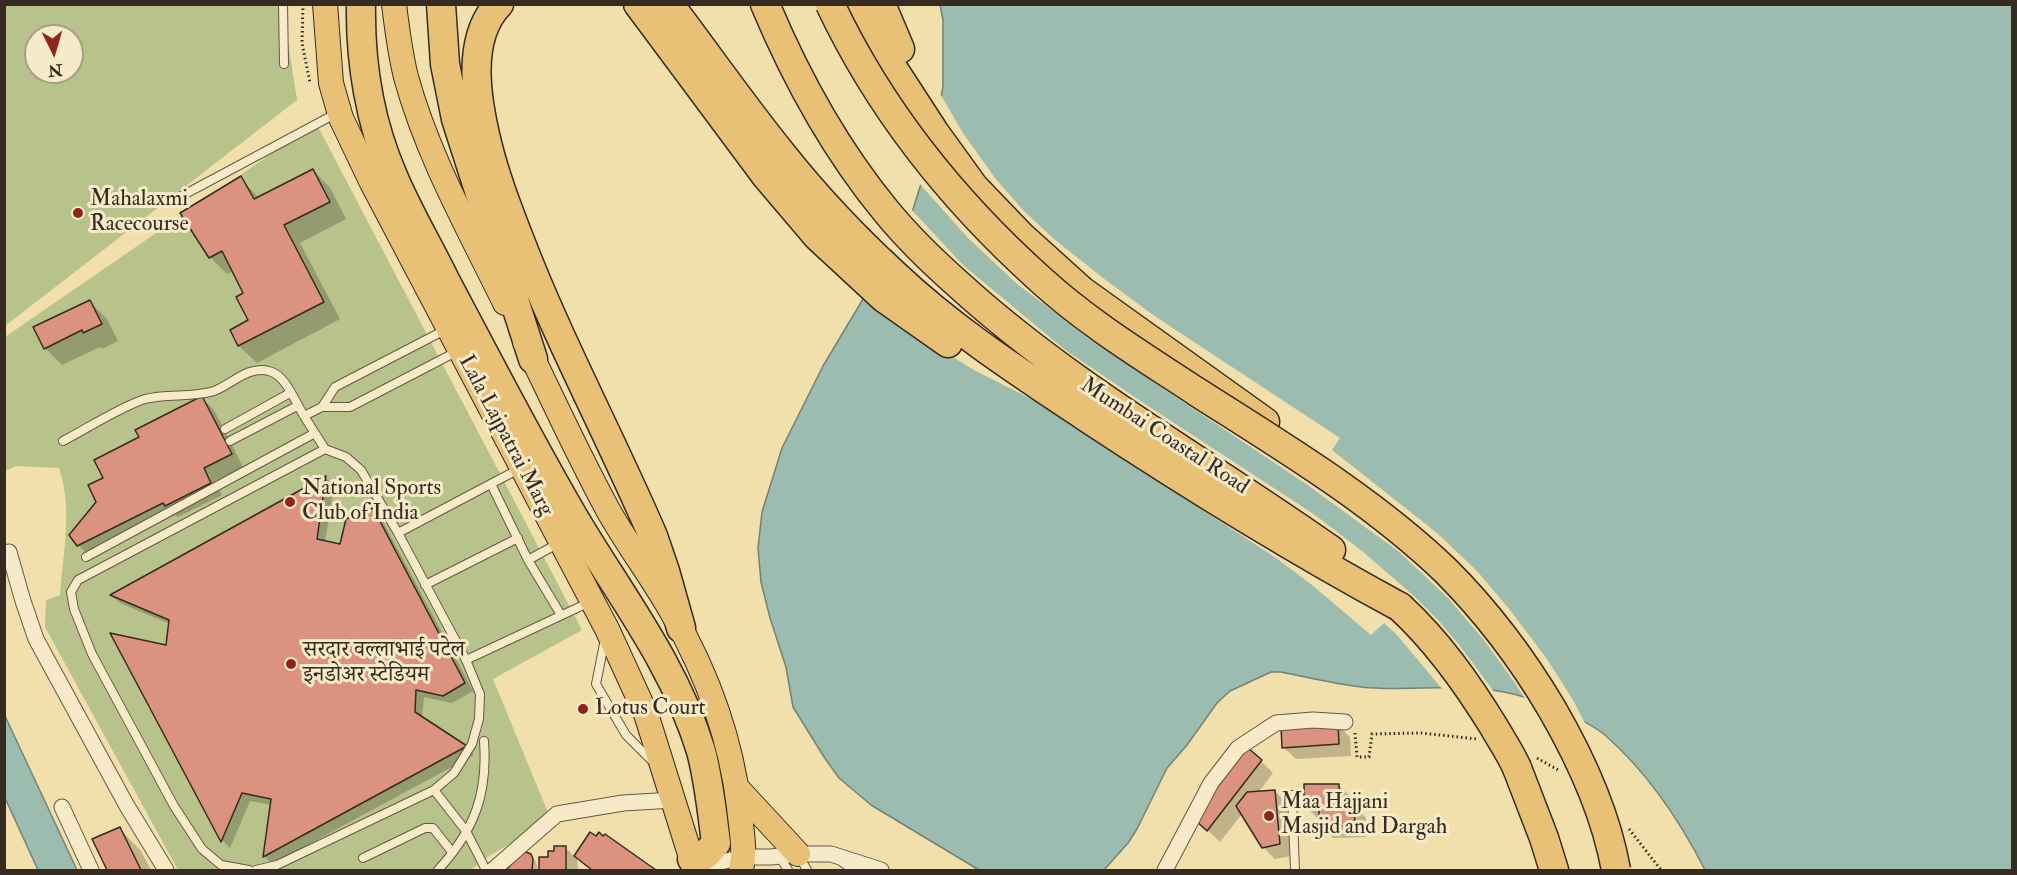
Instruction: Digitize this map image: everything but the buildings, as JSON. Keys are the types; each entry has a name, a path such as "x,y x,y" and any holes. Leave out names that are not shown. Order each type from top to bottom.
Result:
{"highway":[{"path":"360,4 360,37 367,86 378,134 392,175 466,319 561,495 594,551 650,636 688,714 701,753 716,843 694,866"},
{"path":"441,4 445,64 456,119 533,359"},
{"path":"499,4 485,24 477,59 478,83 487,142 508,209 535,280 653,536 681,628"},
{"path":"638,4 766,176 817,236 850,268 884,298 938,337 1002,374 1054,396"},
{"path":"669,4 782,154 860,242 945,320 1054,396 1248,520 1400,607"},
{"name":"Mumbai Coastal Road","path":"765,4 780,42 812,102 849,162 886,212 928,257 989,312 1048,359 1289,519 1333,551 1400,607 1438,646 1514,762 1541,829 1554,870"},
{"path":"830,4 845,35 884,100 923,156 984,225 1042,281 1118,340 1322,472 1388,521 1446,572 1496,628 1536,683 1565,733 1596,799 1616,870"},
{"path":"857,4 891,66 934,134 972,184 1021,236 1082,291 1271,426 1322,472"},
{"path":"881,4 899,48 972,184"}],"main road":[{"name":"Lala Lajpatrai Marg","path":"325,4 331,83 339,112 372,183 460,350 515,472 555,546 581,606 607,629 646,714 694,866"},
{"path":"394,4 406,77 444,179 608,509 681,628 696,657 719,715 737,788 743,864"},
{"path":"737,788 793,863"}],"street":[{"path":"9,552 36,639 122,797 166,870"},
{"path":"1165,870 1211,783 1238,748 1276,723 1313,720 1345,722"},
{"path":"493,870 557,814 623,803 674,800"},
{"path":"62,807 91,870"},
{"path":"694,866 793,863 831,854 881,870"}],"lane":[{"path":"283,4 284,64"},
{"path":"174,200 339,112"},
{"path":"322,407 335,387 449,328"},
{"path":"304,416 322,407 350,407 460,350"},
{"path":"63,441 147,399 206,393 255,371 267,370 279,375 325,449 346,457 361,470 398,533 466,660 480,694 478,719 472,744 454,773 434,790 277,865 256,870"},
{"path":"225,429 290,393"},
{"path":"230,441 297,406"},
{"path":"86,557 315,433"},
{"path":"249,870 221,865 202,849 174,806 92,654 74,609 71,592 78,580 325,449"},
{"path":"398,533 515,472"},
{"path":"491,484 528,560 561,615"},
{"path":"425,585 518,538"},
{"path":"528,560 555,546"},
{"path":"466,660 581,606"},
{"path":"607,629 596,684 626,735 666,774"},
{"path":"438,870 476,814 484,790 486,766 484,741"},
{"path":"434,790 466,831 486,870"},
{"path":"1292,795 1295,870"},
{"path":"363,858 424,828 433,828 452,852"},
{"path":"831,854 853,870"}],"path":[{"path":"1345,722 1354,722 1357,757 1369,757 1372,734"}],"green space":[{"name":"Mahalaxmi Racecourse","path":"4,5 282,5 297,100 5,326"},
{"name":"National Sports Club of India","path":"316,123 582,630 493,679 551,820 484,859 471,870 178,870 45,627 46,600 60,595 65,547 65,499 59,468 16,466 5,471 5,337"}],"shaded area":[{"path":"940,5 2012,5 2012,870 1705,870 1674,816 1636,766 1606,736 1570,714 1539,702 1498,691 1464,688 1361,687 1281,672 1271,672 1230,691 1217,703 1187,745 1167,768 1137,829 1104,870 979,870 871,805 839,778 793,707 786,667 761,582 758,548 762,512 782,448 823,366 909,222 931,152 943,86 943,20"},
{"path":"4,716 77,870 38,870 5,798"}],"pier":[{"path":"939,92 963,133 995,178 1024,211 1054,239 1156,317 1340,438 1332,450 1437,533 1477,571 1547,659 1587,727 1527,702 1483,639 1447,597 1398,551 1309,486 1089,339 1016,283 967,237 918,182 928,151"},
{"path":"910,208 963,265 1064,349 1315,515 1362,551 1438,620 1495,693 1443,690 1397,635 1384,623 1371,635 1276,558 1041,404 974,370 927,341 944,304 890,248 906,221"}],"place":[{"name":"Mahalaxmi Racecourse","path":"78,213"},
{"name":"National Sports Club of India","path":"290,502"},
{"name":"सरदार वल्लाभाई पटेल इनडोअर स्टेडियम","path":"291,664"},
{"name":"Lotus Court","path":"583,709"},
{"name":"Maa Hajjani Masjid and Dargah","path":"1269,816"}]}
